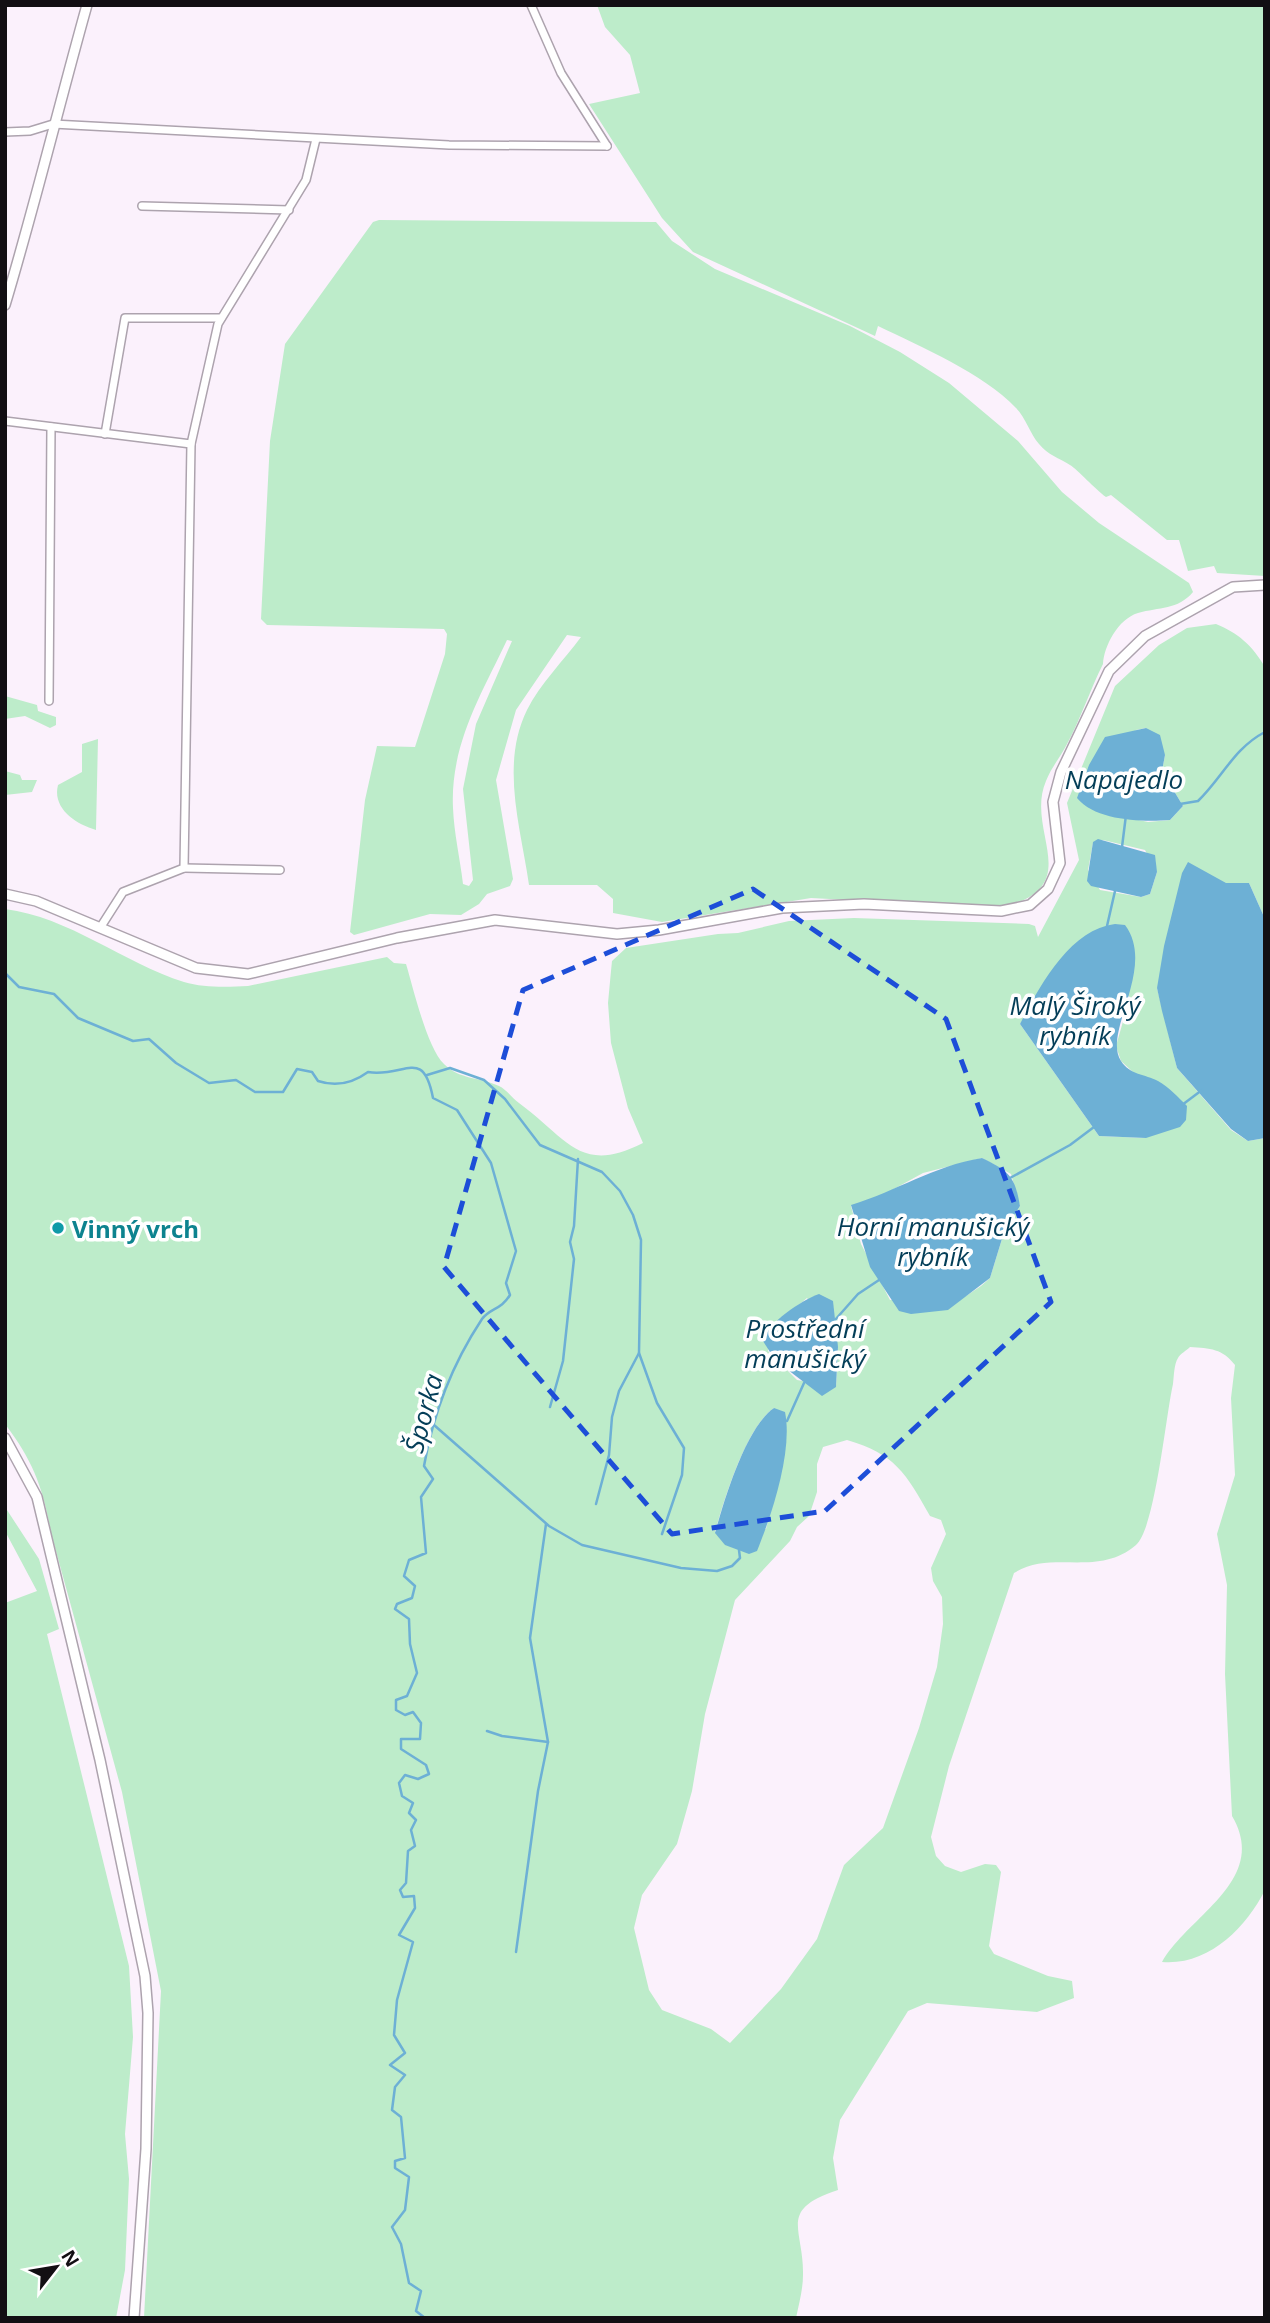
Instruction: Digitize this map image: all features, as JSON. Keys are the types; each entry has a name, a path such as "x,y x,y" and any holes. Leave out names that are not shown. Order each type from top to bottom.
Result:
{"street":[{"path":"5,304 42,182 53,124 87,5"},
{"path":"5,132 30,131 53,124 449,145 607,146 561,73 531,5"},
{"path":"184,867 191,444 221,318 306,180 316,139"},
{"path":"142,206 289,210"},
{"path":"106,434 125,318 221,318"},
{"path":"5,421 191,444"},
{"path":"49,701 51,427"},
{"path":"5,894 37,901 195,968 248,974 409,936 495,920 617,934 659,930 782,908 863,904 1001,911 1030,905 1048,890 1060,863 1053,802 1060,772 1109,671 1145,636 1233,587 1264,587"},
{"path":"100,928 123,892 184,867 280,870"},
{"path":"5,1438 37,1497 97,1749 145,1976 148,2013 146,2149 134,2318"}],"highlighted area":[{"path":"753,889 946,1019 1051,1302 825,1511 672,1534 444,1267 523,990"}],"green space":[{"path":"597,5 1265,5 1265,576 1217,573 1214,566 1188,571 1179,540 1167,540 1111,495 1106,497 1073,467 1046,451 1036,440 1023,416 987,383 878,326 875,336 693,252 662,218 589,104 640,93 630,55 605,27"},
{"path":"373,222 656,222 672,241 715,269 850,326 900,352 949,383 1018,441 1062,492 1099,523 1189,583 1193,592 1187,598 1175,605 1131,616 1118,627 1109,642 1103,664 1077,724 1046,781 1041,800 1048,872 1042,886 1027,899 1000,908 811,898 662,922 613,913 613,899 597,885 529,885 515,797 515,753 519,731 532,700 581,637 567,635 516,710 496,780 513,879 510,886 487,894 479,904 461,915 430,914 354,935 350,932 365,800 377,746 415,747 445,654 447,634 444,629 267,625 261,619 270,441 285,344","holes":["507,640 512,641 476,724 463,789 473,880 469,886 463,884 453,808 453,785 469,721"]},
{"path":"1216,624 1224,628 1250,646 1265,667 1265,919 1249,883 1157,988 1177,1068 1231,1130 1248,1141 1265,1138 1265,1890 1257,1904 1236,1931 1210,1951 1179,1962 1162,1962 1174,1945 1221,1896 1241,1859 1241,1839 1232,1816 1225,1674 1227,1585 1217,1534 1235,1475 1231,1398 1235,1365 1216,1350 1190,1347 1176,1363 1154,1495 1143,1535 1136,1545 1121,1555 1106,1560 1043,1563 1014,1573 949,1766 931,1837 936,1856 945,1866 961,1872 985,1864 996,1865 1001,1872 989,1946 994,1954 1048,1976 1072,1981 1074,1998 1037,2012 927,2003 908,2011 840,2120 833,2158 838,2190 819,2197 800,2213 798,2233 803,2280 796,2318 144,2318 161,1991 122,1792 44,1502 30,1463 5,1424 5,909 52,921 162,974 200,985 248,986 387,957 394,963 406,964 426,1031 444,1064 463,1076 502,1087 576,1148 589,1154 622,1152 643,1143 628,1108 611,1043 608,1003 612,961 626,948 738,933 789,921 854,918 1029,924 1035,926 1038,937 1079,860 1067,803 1115,686 1159,645 1187,628","holes":["1146,728 1165,755 1162,771 1183,806 1170,820 1148,822 1096,811 1136,730","1103,840 1145,850 1157,872 1150,894 1141,897 1100,890 1088,870 1093,843","1064,959 1130,997 1116,1046 1121,1061 1134,1073 1146,1138 1099,1136 1020,1024","982,1158 1011,1174 1020,1206 1005,1229 990,1278 981,1286 966,1296 890,1300 861,1244 851,1206 883,1195 923,1173","807,1298 838,1347 836,1387 797,1380 768,1351 771,1328","774,1408 782,1467 766,1529 715,1532 737,1465 754,1431","847,1440 877,1452 906,1477 930,1516 941,1520 946,1534 931,1568 933,1581 942,1597 943,1624 937,1667 919,1728 883,1828 844,1865 817,1939 781,1989 730,2043 711,2029 662,2010 649,1990 634,1928 642,1895 677,1844 692,1791 705,1714 735,1600 790,1541 797,1527 809,1516 817,1492 817,1464 823,1447"]},
{"path":"5,696 37,705 38,711 56,717 56,725 50,728 25,716 5,719"},
{"path":"98,739 96,830 80,824 67,814 58,801 57,793 58,785 82,772 82,744"},
{"path":"5,771 20,775 22,780 37,780 32,792 5,795"},
{"path":"5,1507 39,1559 59,1629 47,1634 129,1966 133,2037 125,2134 129,2179 125,2270 116,2318 5,2318 5,1603 37,1591 5,1531"}],"water":[{"name":"Napajedlo","path":"1146,728 1160,735 1165,755 1162,771 1183,806 1170,820 1146,821 1107,816 1085,806 1077,798 1089,765 1105,737"},
{"path":"1098,839 1155,855 1157,872 1150,894 1141,897 1091,886 1087,881 1093,842"},
{"path":"1188,862 1226,883 1249,883 1265,919 1265,1138 1248,1141 1231,1129 1177,1068 1157,988 1164,946 1182,873"},
{"name":"Malý Široký rybník","path":"1115,924 1125,925 1133,942 1135,960 1133,979 1118,1034 1117,1049 1121,1061 1133,1072 1162,1083 1187,1106 1186,1120 1180,1127 1146,1138 1099,1136 1020,1024 1047,977 1070,948 1099,928"},
{"name":"Horní manušický rybník","path":"982,1158 1005,1171 1013,1181 1020,1206 1005,1229 990,1278 948,1310 911,1314 899,1311 870,1267 851,1205 947,1167"},
{"name":"Prostřední manušický","path":"819,1294 833,1301 838,1347 836,1387 822,1396 775,1360 763,1341 778,1320 804,1301"},
{"path":"774,1408 785,1412 787,1428 784,1463 763,1536 757,1551 749,1554 725,1545 715,1533 745,1447 764,1417"}],"waterway":[{"path":"1180,804 1198,801 1245,746 1265,732"},
{"path":"1122,847 1126,815"},
{"path":"1107,926 1115,891"},
{"name":"Šporka","path":"5,973 19,987 54,994 78,1018 133,1041 149,1039 176,1063 209,1083 236,1080 255,1092 283,1092 297,1069 312,1072 318,1081 338,1084 368,1072 418,1069 429,1082 433,1098 457,1110 491,1163 516,1251 506,1283 510,1295 503,1304 482,1319 462,1353 446,1389 424,1466 433,1479 421,1497 426,1553 409,1560 404,1576 415,1586 412,1598 397,1604 395,1609 409,1619 410,1644 417,1673 407,1696 396,1700 396,1710 405,1715 413,1712 421,1723 420,1739 401,1739 401,1749 426,1765 429,1774 418,1779 405,1775 399,1783 402,1796 413,1803 409,1813 416,1820 411,1830 415,1846 408,1851 406,1883 400,1890 403,1897 414,1896 415,1908 399,1935 413,1942 397,2000 394,2035 405,2053 390,2065 405,2075 395,2087 392,2110 401,2117 405,2158 395,2161 395,2168 409,2177 405,2210 392,2227 401,2244 409,2283 421,2291 416,2311 425,2318"},
{"path":"427,1075 450,1068 484,1080 505,1099 540,1145 602,1172 620,1191 633,1215 641,1240 639,1353 657,1403 684,1448 682,1475 662,1534"},
{"path":"1182,1105 1202,1090"},
{"path":"1010,1178 1070,1145 1094,1127"},
{"path":"550,1407 563,1361 574,1259 570,1242 574,1226 578,1159"},
{"path":"835,1320 858,1294 879,1280"},
{"path":"596,1504 609,1455 612,1417 619,1391 639,1353"},
{"path":"787,1421 804,1383"},
{"path":"434,1425 549,1526 582,1545 681,1568 717,1571 732,1566 740,1558 739,1550"},
{"path":"516,1952 538,1791 548,1742 530,1638 546,1524"},
{"path":"487,1731 502,1736 548,1742"}],"place":[{"name":"Vinný vrch","path":"58,1228"}]}
